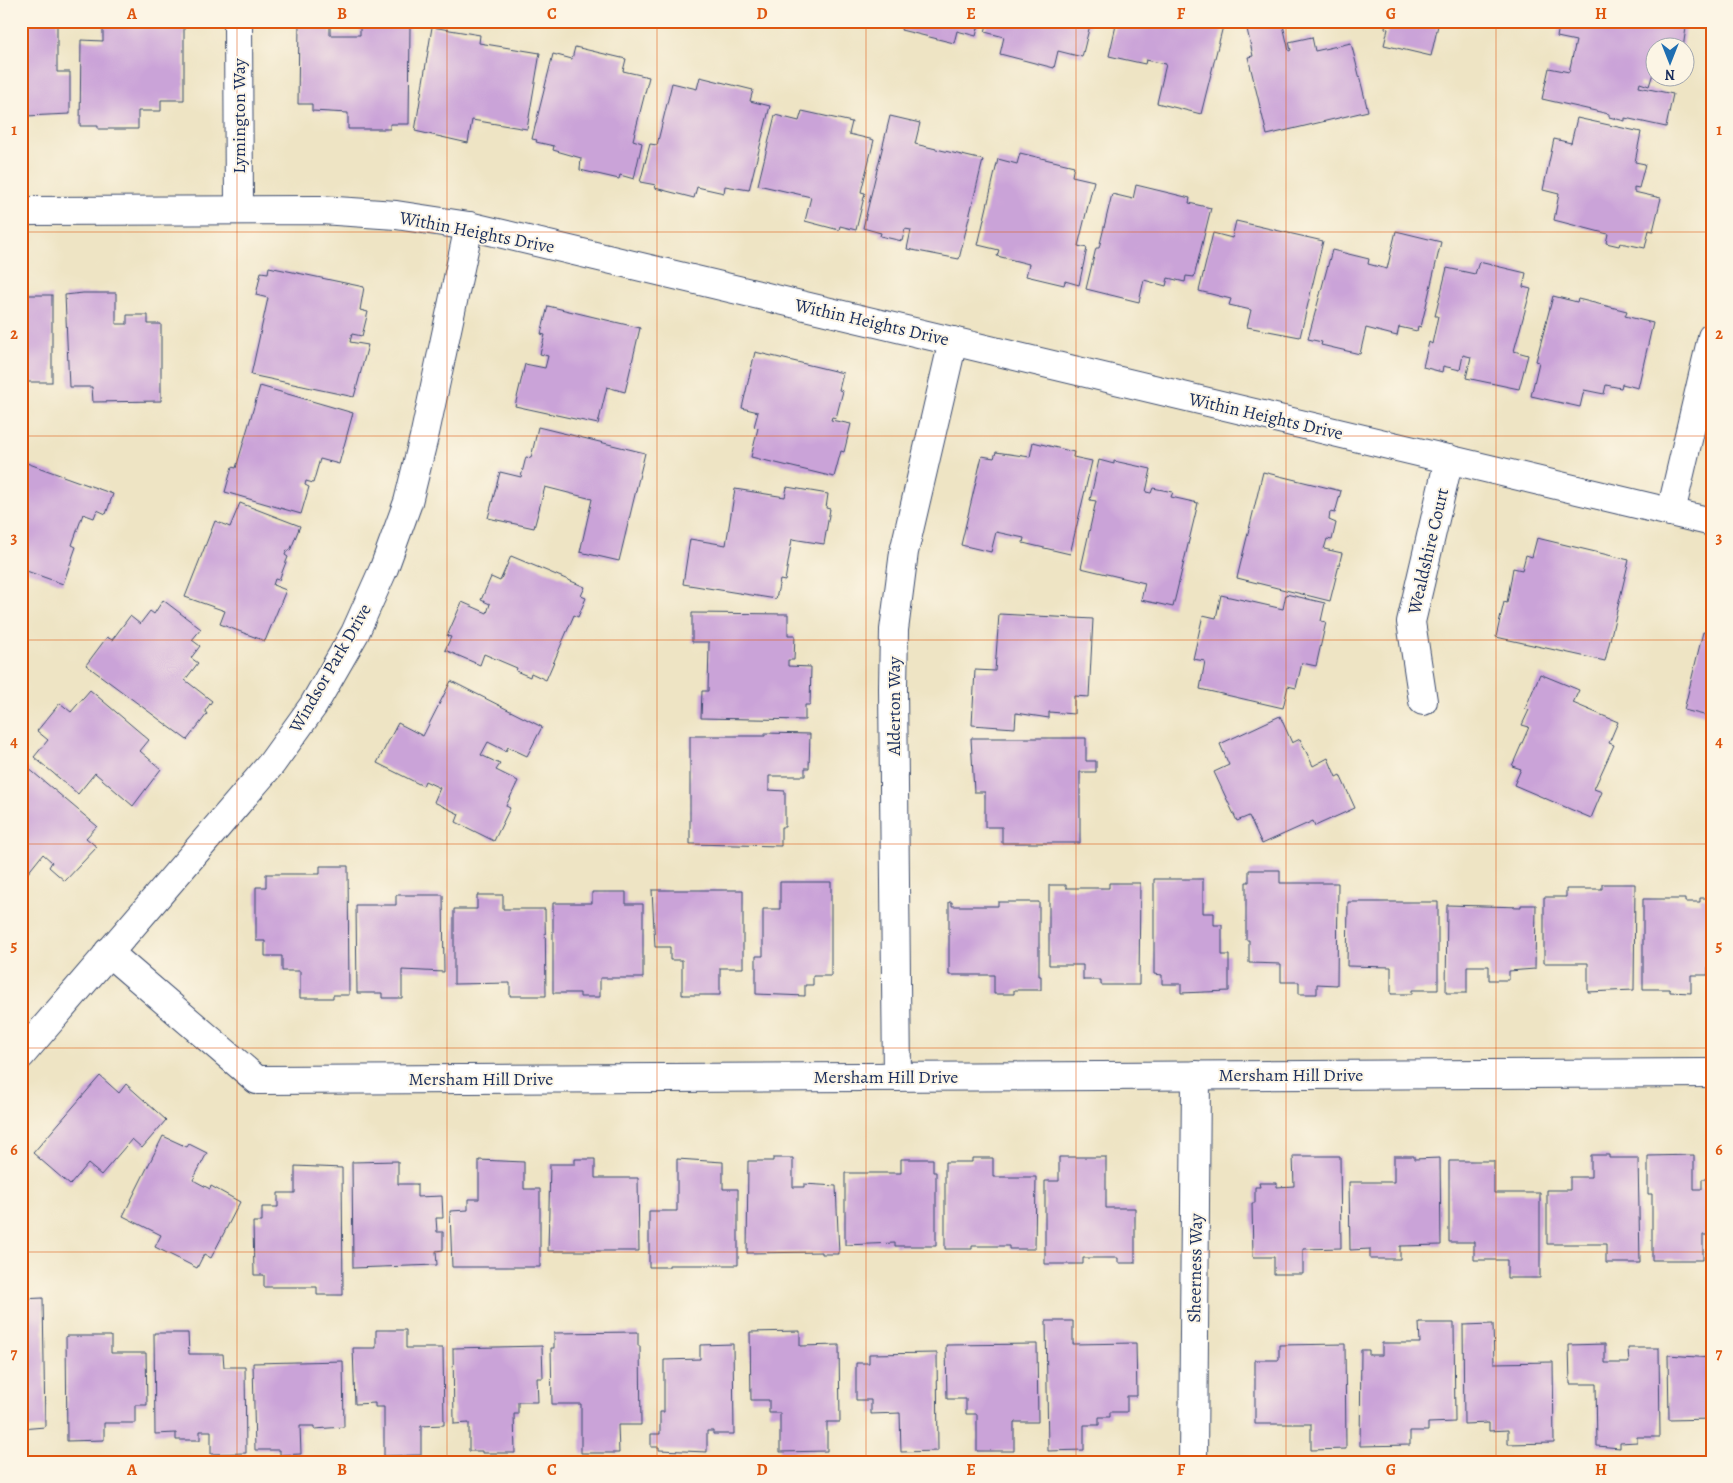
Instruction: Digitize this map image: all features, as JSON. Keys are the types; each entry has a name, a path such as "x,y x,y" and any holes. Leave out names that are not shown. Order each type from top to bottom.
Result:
{"street":[{"name":"Lymington Way","path":"238,21 239,210"},
{"name":"Within Heights Drive","path":"21,211 321,210 396,215 469,226 1712,522"},
{"name":"Windsor Park Drive","path":"21,1055 272,763 313,706 355,632 384,568 408,502 425,433 469,226"},
{"path":"1671,512 1712,337"},
{"name":"Alderton Way","path":"897,1077 894,630 904,552 953,341"},
{"name":"Wealdshire Court","path":"1423,701 1411,622 1449,460"},
{"name":"Mersham Hill Drive","path":"108,952 257,1080 1712,1072"},
{"name":"Sheerness Way","path":"1193,1462 1196,1075"}],"building":[{"path":"21,21 57,21 57,72 70,72 70,114 26,116 26,111 21,111"},
{"path":"155,21 184,21 184,100 161,100 161,111 138,111 138,129 98,129 98,126 80,126 81,40 103,41 103,26 155,26"},
{"path":"299,21 330,21 330,35 360,35 360,27 410,27 409,124 390,124 390,129 348,129 348,113 312,111 312,104 298,104"},
{"path":"904,21 980,21 976,36 957,31 954,43 901,30"},
{"path":"988,21 1091,21 1082,57 1058,51 1054,68 1000,54 1004,37 985,32"},
{"path":"1117,21 1224,22 1201,114 1157,103 1166,64 1146,60 1145,64 1109,56"},
{"path":"1282,21 1289,51 1291,50 1289,42 1312,37 1315,51 1351,43 1368,111 1267,135 1248,57 1253,56 1247,29"},
{"path":"1387,21 1439,21 1431,56 1384,45 1388,29 1385,28"},
{"path":"1560,21 1687,21 1684,38 1646,38 1646,85 1640,83 1639,87 1673,94 1666,127 1625,118 1625,121 1609,117 1609,114 1542,99 1549,68 1569,72 1576,41 1557,37"},
{"path":"432,27 480,35 479,43 540,53 527,129 472,120 468,143 415,131"},
{"path":"575,47 626,59 623,71 649,77 633,140 642,143 634,179 620,175 619,179 580,170 581,158 553,150 554,146 536,142 537,140 532,139 553,54 572,59"},
{"path":"700,77 753,90 750,101 770,106 749,190 725,186 724,193 697,187 694,198 655,188 656,185 640,182 650,144 657,145 672,83 697,89"},
{"path":"802,111 852,122 849,134 874,140 861,192 865,193 856,230 840,226 839,230 805,221 811,197 758,185 775,115 799,121"},
{"path":"890,116 920,123 915,144 983,160 959,259 907,249 911,230 905,229 902,241 880,236 881,233 863,228"},
{"path":"1577,118 1641,132 1635,162 1645,164 1639,188 1634,187 1634,192 1661,198 1653,231 1649,230 1645,248 1620,243 1619,246 1606,243 1608,234 1554,220 1559,194 1543,190 1554,139 1571,143"},
{"path":"1020,153 1074,166 1072,176 1094,181 1078,246 1087,248 1079,285 1065,281 1064,285 1026,276 1029,264 997,256 999,250 978,245 998,159 1017,164"},
{"path":"1136,185 1190,198 1189,203 1211,208 1194,277 1186,276 1185,282 1168,278 1166,286 1144,280 1139,302 1086,289 1096,248 1099,248 1112,194 1133,199"},
{"path":"1236,221 1323,241 1300,337 1247,327 1251,310 1229,305 1231,299 1199,291 1213,233 1232,238"},
{"path":"1396,231 1441,242 1421,327 1418,326 1417,331 1399,327 1397,336 1366,328 1360,354 1321,345 1322,342 1308,339 1332,250 1369,259 1368,264 1387,269"},
{"path":"1479,262 1526,273 1523,287 1531,289 1514,351 1528,355 1519,389 1466,378 1471,357 1463,355 1460,370 1443,366 1442,372 1423,367 1429,342 1432,344 1438,316 1435,316 1447,268 1475,274"},
{"path":"269,267 364,287 360,310 368,312 362,336 352,334 350,342 368,345 354,397 251,375 268,298 256,295 261,272 268,273"},
{"path":"116,293 116,324 127,324 127,315 148,315 148,324 161,324 161,401 93,402 92,387 69,387 65,295"},
{"path":"21,295 52,295 52,382 21,382"},
{"path":"1553,296 1577,302 1578,299 1627,311 1625,316 1653,323 1638,388 1622,384 1621,388 1606,385 1604,394 1584,390 1580,407 1531,396 1539,362 1536,361"},
{"path":"548,306 640,328 625,392 607,387 598,424 515,406 525,364 545,368 548,356 540,354 545,335 541,334"},
{"path":"755,352 843,373 839,390 843,391 836,418 832,417 831,420 851,424 844,452 841,451 834,477 751,457 758,428 754,427 758,412 742,408"},
{"path":"260,386 353,413 339,464 320,459 313,483 306,481 305,485 309,487 301,514 225,492 232,467 236,468"},
{"path":"538,427 645,453 619,561 580,552 592,499 545,487 534,528 488,518 500,472 521,477 526,457 531,458"},
{"path":"1033,442 1074,452 1073,457 1092,461 1070,554 1023,543 1024,538 996,532 991,552 961,545 982,456 994,458 996,452 1030,457"},
{"path":"1099,460 1114,464 1114,461 1151,469 1146,492 1151,493 1153,488 1173,492 1171,497 1198,503 1173,607 1141,600 1145,583 1081,568 1096,501 1090,500"},
{"path":"21,461 113,494 106,514 97,510 94,518 83,514 72,545 76,547 63,584 21,569"},
{"path":"1263,472 1341,491 1335,513 1330,512 1329,520 1336,523 1332,540 1327,539 1324,549 1342,553 1330,601 1237,578"},
{"path":"787,487 828,494 826,508 830,509 824,544 792,539 785,581 780,580 776,599 683,584 690,539 726,545 735,489 785,497"},
{"path":"240,503 300,526 290,551 287,550 285,555 288,557 279,580 275,579 273,585 286,590 265,641 220,624 225,611 185,597 215,521 230,527"},
{"path":"1537,538 1629,560 1605,661 1496,637 1504,602 1507,603 1513,568 1522,570 1526,555 1532,557"},
{"path":"511,556 585,587 581,596 586,598 578,617 574,615 546,680 531,673 530,677 516,671 517,668 484,654 480,665 445,650 451,637 447,636 462,602 487,613 490,604 481,600 491,577 500,581"},
{"path":"1286,594 1325,603 1321,621 1326,622 1316,666 1302,663 1296,688 1288,686 1283,708 1200,689 1205,661 1193,659 1203,615 1216,618 1221,595 1283,609"},
{"path":"163,600 201,629 192,640 200,646 191,658 198,663 185,680 212,701 205,711 207,714 187,740 86,665 107,637 112,640 130,616 140,624 150,611 154,614"},
{"path":"692,613 788,614 788,635 795,635 794,660 788,660 788,666 811,667 810,705 805,705 805,720 701,718 702,691 708,691 709,642 692,642"},
{"path":"999,614 1093,619 1089,697 1074,696 1074,714 1049,712 1049,718 1016,713 1015,728 972,725 975,670 995,671"},
{"path":"1703,632 1712,634 1712,717 1684,710"},
{"path":"1540,674 1579,690 1573,703 1618,722 1609,743 1614,745 1594,789 1602,792 1591,818 1514,785 1521,769 1512,766 1529,727 1522,725 1529,710 1525,709"},
{"path":"451,681 542,727 527,756 508,747 506,751 488,742 481,755 500,764 496,770 518,781 506,806 510,808 494,841 456,822 459,814 434,802 440,788 425,781 423,786 377,763 398,723 423,736"},
{"path":"90,690 149,740 140,751 161,769 133,806 95,773 78,794 34,757 48,740 37,731 60,703 71,712"},
{"path":"1280,716 1292,743 1300,739 1313,766 1328,758 1336,777 1340,775 1355,808 1315,826 1313,821 1262,844 1249,816 1237,821 1214,772 1229,765 1220,744"},
{"path":"765,733 810,734 809,768 805,768 805,776 769,776 769,790 785,791 785,827 781,827 781,846 690,844 690,736 765,736"},
{"path":"971,738 1086,738 1086,761 1096,761 1096,772 1080,772 1080,843 1002,843 1002,827 985,827 985,792 974,792"},
{"path":"21,762 97,826 86,838 97,847 65,881 49,867 52,862 43,854 23,879 21,877"},
{"path":"320,866 348,866 349,995 333,995 333,998 300,998 300,971 282,971 282,956 265,956 265,941 256,941 256,887 266,887 266,874 320,874"},
{"path":"1249,870 1280,870 1280,883 1338,883 1337,985 1317,984 1317,994 1299,994 1299,982 1281,982 1281,964 1249,963 1249,940 1246,940 1246,882 1249,882"},
{"path":"1154,879 1203,879 1203,913 1214,913 1214,925 1222,925 1222,955 1229,955 1229,991 1181,993 1181,984 1162,984 1162,975 1154,974"},
{"path":"780,882 831,882 831,976 813,976 813,985 805,985 805,996 756,994 756,956 763,956 763,909 780,909"},
{"path":"1109,883 1140,883 1139,985 1101,985 1101,980 1083,980 1083,965 1049,965 1049,885 1066,885 1066,888 1109,888"},
{"path":"1602,884 1635,884 1634,990 1588,992 1588,963 1544,963 1544,897 1566,897 1566,889 1602,889"},
{"path":"652,890 743,890 743,968 720,968 720,995 682,995 682,960 670,960 670,947 655,947"},
{"path":"592,892 626,892 626,904 643,904 643,978 600,978 600,997 580,997 580,993 553,993 553,903 592,903"},
{"path":"396,895 443,895 444,972 402,970 402,998 382,998 382,993 357,993 356,905 396,905"},
{"path":"477,895 503,895 503,909 545,909 546,996 510,996 510,983 454,984 454,909 477,909"},
{"path":"1700,898 1712,898 1712,967 1708,967 1708,975 1691,975 1691,993 1670,992 1670,989 1643,989 1643,899 1685,899 1685,902 1700,902"},
{"path":"949,902 952,902 952,906 998,906 998,902 1039,902 1039,976 1041,976 1041,990 1014,990 1014,994 994,994 994,975 949,975"},
{"path":"1348,902 1438,902 1438,990 1412,990 1412,994 1391,994 1391,967 1347,966"},
{"path":"1447,905 1521,907 1521,905 1536,905 1535,969 1509,971 1509,980 1489,980 1489,966 1467,966 1467,993 1446,993"},
{"path":"100,1076 119,1093 126,1084 166,1120 142,1148 132,1139 101,1175 88,1164 70,1185 33,1153"},
{"path":"163,1136 187,1147 189,1144 207,1153 193,1180 210,1189 211,1186 240,1202 211,1258 204,1254 197,1268 155,1247 161,1235 123,1216"},
{"path":"1591,1155 1609,1155 1609,1158 1638,1158 1640,1263 1606,1263 1606,1244 1547,1244 1547,1190 1570,1190 1570,1177 1591,1177"},
{"path":"1694,1155 1694,1189 1702,1189 1702,1179 1712,1179 1712,1235 1703,1235 1703,1260 1652,1260 1652,1194 1648,1194 1648,1156"},
{"path":"1293,1156 1340,1156 1341,1248 1303,1249 1303,1274 1274,1274 1274,1257 1253,1257 1252,1203 1255,1203 1255,1187 1260,1187 1259,1183 1277,1183 1277,1187 1294,1186"},
{"path":"1394,1156 1414,1156 1414,1159 1440,1158 1441,1245 1400,1246 1400,1259 1370,1259 1370,1249 1350,1250 1349,1182 1394,1182"},
{"path":"1059,1157 1106,1157 1106,1208 1135,1208 1135,1263 1118,1263 1118,1258 1083,1258 1083,1264 1045,1264 1045,1181 1059,1181"},
{"path":"773,1158 793,1158 793,1187 804,1187 804,1184 836,1186 839,1254 822,1254 822,1252 747,1253 748,1161 773,1161"},
{"path":"972,1158 993,1158 993,1177 1036,1177 1035,1249 1009,1249 1009,1246 972,1246 972,1249 945,1249 945,1162 972,1162"},
{"path":"575,1159 595,1159 595,1178 638,1178 639,1251 548,1251 550,1164 575,1164"},
{"path":"677,1159 723,1162 723,1189 738,1189 738,1265 669,1265 669,1267 649,1267 649,1211 677,1211"},
{"path":"901,1159 933,1159 933,1172 936,1172 936,1246 895,1246 895,1243 845,1245 845,1173 901,1173"},
{"path":"479,1160 524,1162 524,1189 540,1189 540,1267 452,1267 450,1211 468,1210 468,1199 479,1199"},
{"path":"398,1161 398,1184 417,1184 417,1197 442,1196 443,1218 436,1218 437,1232 443,1232 443,1250 436,1251 437,1265 353,1268 352,1162"},
{"path":"1449,1161 1494,1161 1494,1193 1540,1193 1540,1278 1507,1278 1507,1260 1474,1260 1474,1242 1449,1242"},
{"path":"295,1166 342,1168 343,1295 317,1295 317,1287 264,1287 264,1275 254,1275 253,1222 262,1222 262,1207 278,1207 278,1193 295,1193"},
{"path":"43,1298 45,1427 21,1429 21,1299"},
{"path":"1046,1321 1073,1321 1073,1344 1136,1343 1137,1396 1127,1396 1127,1412 1110,1412 1110,1417 1099,1417 1099,1425 1084,1425 1084,1450 1048,1451"},
{"path":"1419,1323 1454,1323 1455,1422 1428,1423 1428,1431 1410,1431 1410,1445 1360,1446 1361,1350 1369,1350 1369,1355 1382,1355 1382,1343 1420,1343"},
{"path":"1493,1324 1494,1363 1553,1362 1554,1443 1508,1444 1508,1430 1489,1431 1489,1423 1464,1424 1463,1325"},
{"path":"376,1330 406,1330 406,1348 443,1348 444,1425 421,1426 421,1455 384,1456 384,1407 375,1407 375,1403 355,1404 353,1348 376,1348"},
{"path":"800,1331 800,1346 839,1345 840,1422 827,1422 827,1451 780,1452 780,1413 769,1413 769,1400 751,1400 750,1332"},
{"path":"638,1332 638,1346 640,1346 641,1425 618,1425 619,1453 581,1453 581,1404 552,1404 551,1348 554,1348 554,1333"},
{"path":"154,1333 188,1333 189,1354 223,1354 224,1367 245,1367 246,1453 211,1454 211,1431 200,1431 200,1440 176,1440 176,1433 155,1434"},
{"path":"66,1336 111,1336 111,1353 146,1353 147,1405 135,1405 135,1423 104,1423 104,1440 67,1441"},
{"path":"733,1344 734,1434 713,1434 713,1431 707,1431 707,1452 659,1450 659,1447 651,1447 651,1434 660,1434 660,1412 664,1412 664,1360 700,1359 700,1345"},
{"path":"1037,1344 1038,1422 1014,1422 1014,1451 977,1451 977,1414 966,1414 966,1399 947,1399 946,1345"},
{"path":"1345,1344 1346,1449 1311,1450 1311,1424 1255,1424 1255,1360 1279,1360 1279,1345"},
{"path":"1605,1344 1605,1363 1629,1363 1628,1348 1659,1348 1660,1437 1637,1437 1637,1442 1620,1443 1620,1448 1597,1446 1596,1384 1570,1384 1569,1345"},
{"path":"542,1346 543,1378 537,1378 538,1402 518,1402 518,1414 514,1414 515,1453 469,1451 469,1423 454,1424 453,1348"},
{"path":"937,1353 938,1451 901,1452 900,1413 871,1414 871,1400 856,1400 856,1363 869,1363 869,1354"},
{"path":"1668,1355 1712,1358 1712,1419 1669,1420"},
{"path":"343,1361 344,1427 314,1429 314,1426 300,1426 301,1454 280,1455 280,1450 255,1450 253,1363"}]}
